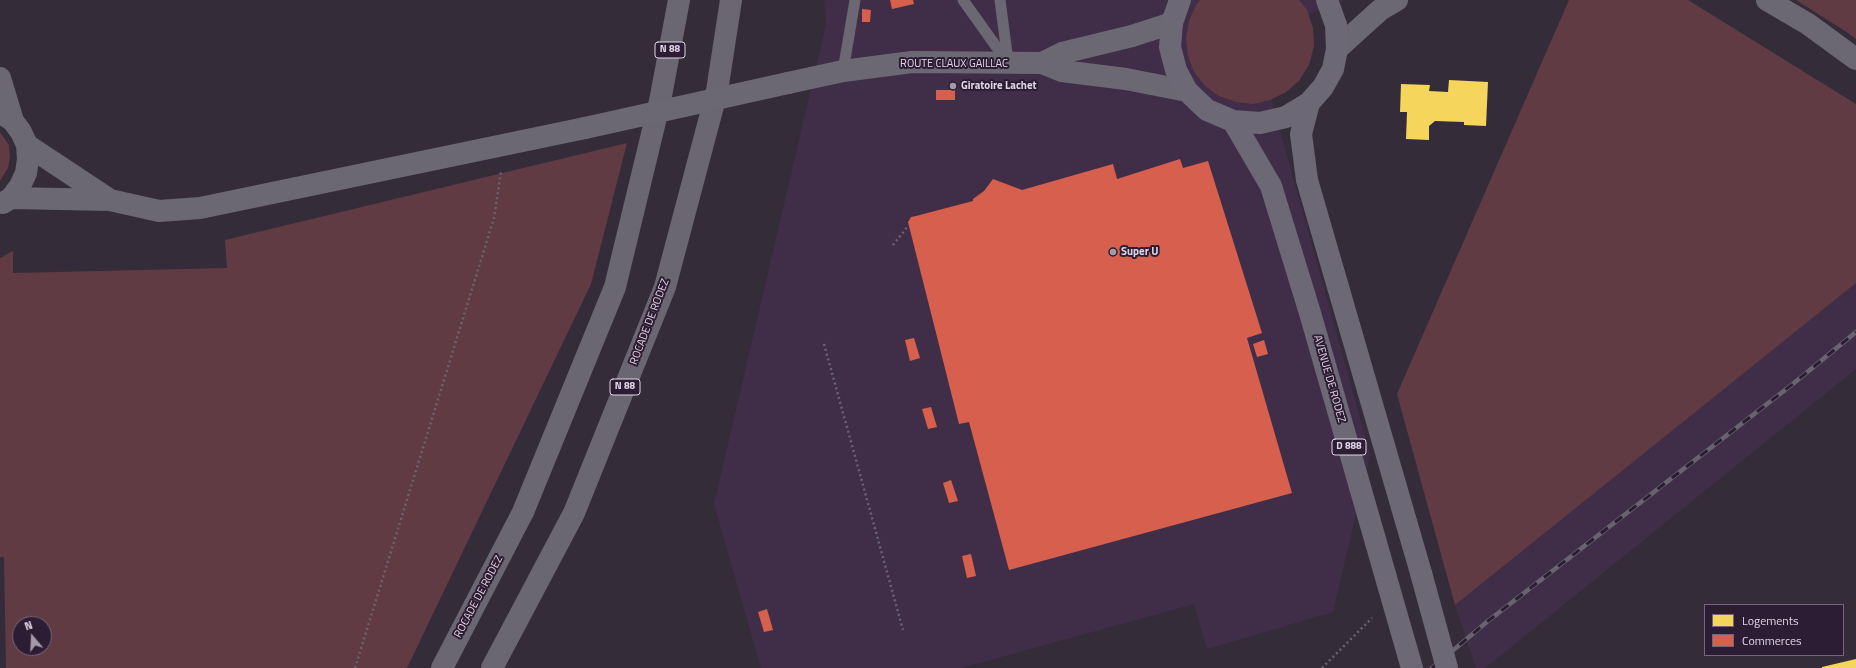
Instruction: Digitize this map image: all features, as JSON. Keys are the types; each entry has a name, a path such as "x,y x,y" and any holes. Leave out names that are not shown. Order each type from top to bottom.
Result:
{"highway":[{"name":"ROCADE DE RODEZ","path":"442,668 524,512 615,287 660,101 679,0"},
{"name":"ROCADE DE RODEZ","path":"492,668 574,513 665,287 717,91 731,0"}],"main road":[{"path":"1180,0 1172,23 1170,47 1176,70 1187,91 1207,110 1233,121 1260,123 1286,117 1309,103 1323,87 1333,69 1337,49 1336,25 1327,0"},
{"name":"D 888","path":"1309,103 1301,134 1307,180 1344,302 1447,668"},
{"name":"AVENUE DE RODEZ","path":"1233,121 1271,186 1412,668"}],"street":[{"path":"1337,49 1380,10 1397,0"},
{"path":"1768,0 1808,24 1856,59"},
{"name":"ROUTE CLAUX GAILLAC","path":"1042,63 1062,53 1132,36 1172,23"},
{"name":"ROUTE CLAUX GAILLAC","path":"110,200 159,211 200,208 585,128 843,71 912,62 1008,64 1042,63 1062,71 1126,80 1187,91"},
{"path":"0,78 6,117 21,132 26,145 28,159 26,173 20,186 5,201"},
{"path":"26,145 110,200"},
{"path":"5,201 110,200"}],"lane":[{"path":"843,71 857,0"},
{"path":"963,0 1008,64"},
{"path":"1000,0 1008,64"}],"path":[{"path":"355,668 494,218 505,144"},
{"path":"893,245 908,226"},
{"path":"824,344 904,630"},
{"path":"1322,668 1390,590"}],"shaded area":[{"path":"824,0 1346,0 1253,34 1370,454 1333,612 1207,649 1194,604 961,668 761,668 714,504 826,25"},
{"path":"1200,0 1299,0 1307,10 1313,28 1314,46 1309,65 1299,81 1286,92 1270,100 1253,104 1236,102 1219,96 1205,86 1194,72 1188,56 1186,38 1189,21 1196,5"},
{"path":"1569,0 1688,0 1856,104 1856,283 1455,605 1397,394"},
{"path":"1796,0 1856,0 1856,39 1848,33"},
{"path":"0,132 9,145 10,157 8,168 0,181"},
{"path":"627,143 591,284 407,668 6,668 4,557 0,557 0,258 13,251 13,273 227,268 225,240"},
{"path":"1856,283 1856,369 1485,668 1476,668 1455,605"}],"building: Logements":[{"path":"1449,80 1488,82 1486,126 1464,125 1464,122 1435,121 1429,126 1429,140 1406,139 1407,112 1400,112 1401,84 1430,85 1429,91 1448,92"},
{"path":"1856,659 1856,668 1822,668 1822,667"}],"building: Commerces":[{"path":"890,0 913,0 914,4 892,9"},
{"path":"862,9 871,10 870,22 862,22"},
{"path":"936,90 955,90 955,100 936,100"},
{"path":"1180,159 1183,168 1208,161 1262,333 1247,338 1292,493 1009,570 969,422 959,424 908,222 911,217 973,201 973,199 984,191 993,179 1022,190 1113,164 1117,179"},
{"path":"914,338 920,358 910,361 905,340"},
{"path":"1264,340 1268,354 1257,357 1253,344"},
{"path":"931,407 937,427 928,429 922,409"},
{"path":"951,480 958,501 949,503 943,483"},
{"path":"971,554 976,576 967,578 962,556"},
{"path":"767,609 773,630 764,632 758,612"}],"railway":[{"path":"1432,668 1488,621 1794,383 1856,332"}],"place":[{"name":"Giratoire Lachet","path":"953,86"},
{"name":"Super U","path":"1113,252"}]}
